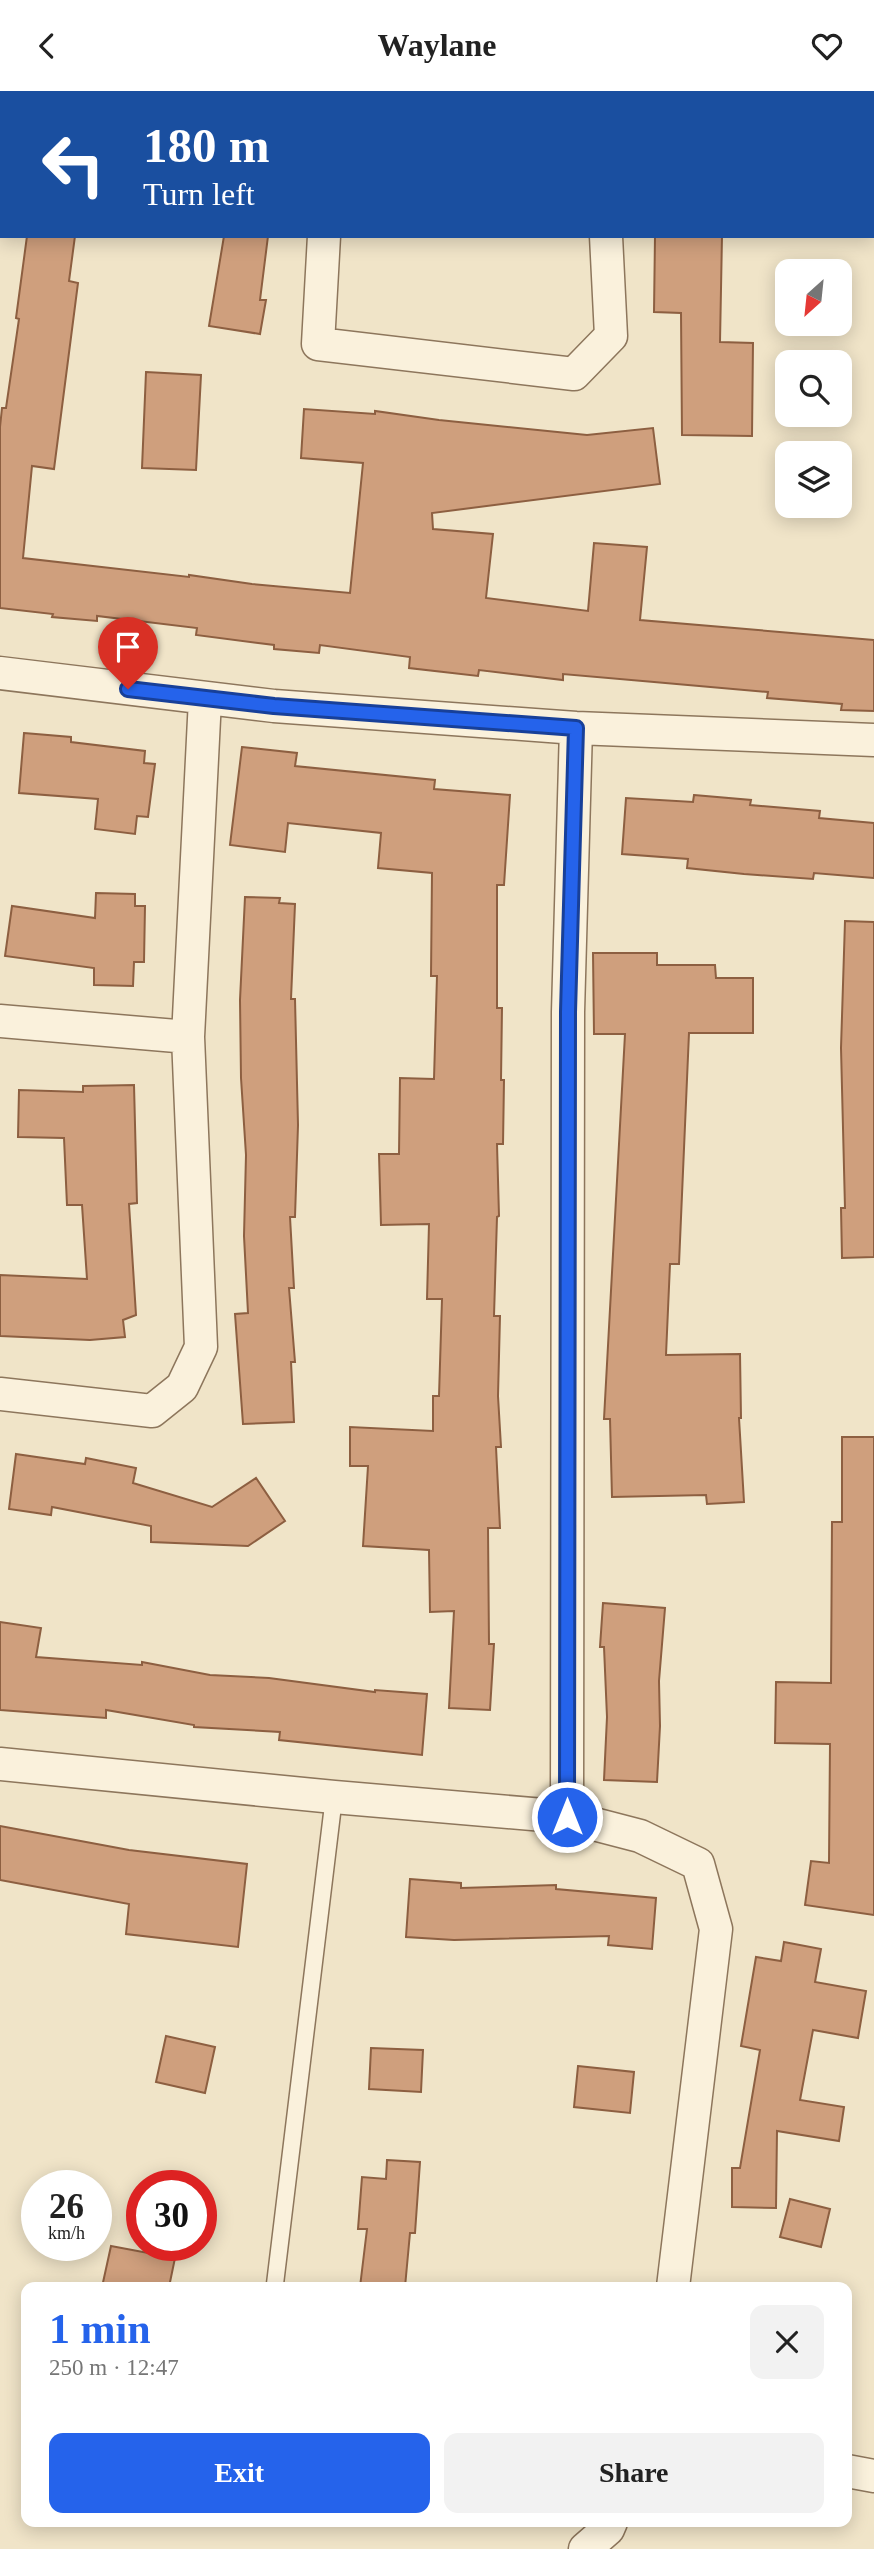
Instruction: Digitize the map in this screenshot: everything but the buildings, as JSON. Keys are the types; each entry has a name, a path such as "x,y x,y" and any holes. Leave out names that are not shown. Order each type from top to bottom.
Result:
{"street":[{"path":"324,238 318,344 574,374 611,336 606,238"},
{"path":"0,673 205,699 576,728 874,740"},
{"path":"0,1394 152,1411 182,1387 201,1347 188,1037 205,699"},
{"path":"567,1817 568,1012 576,728"},
{"path":"0,1021 188,1037"},
{"path":"0,1764 567,1817 640,1836 698,1864 716,1929 674,2282"},
{"path":"852,2472 874,2476"},
{"path":"584,2549 609,2527"}],"lane":[{"path":"275,2282 334,1797"}],"route":[{"path":"128,689 274,706 576,728 568,1012 567,1817"}]}
